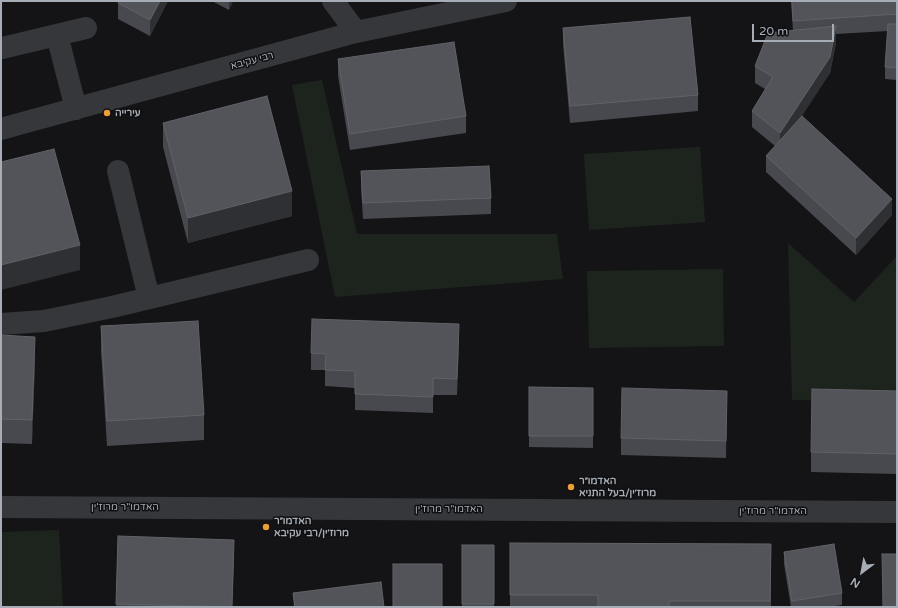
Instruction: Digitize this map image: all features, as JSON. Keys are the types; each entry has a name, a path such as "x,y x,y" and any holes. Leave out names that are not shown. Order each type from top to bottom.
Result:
{"street":[{"path":"333,1 356,32"},
{"name":"רבי עקיבא","path":"1,129 356,32 506,1"},
{"path":"2,48 86,28"},
{"path":"57,35 76,109"},
{"path":"118,171 149,298"},
{"path":"1,324 44,321 149,298 308,260"},
{"name":"האדמו\"ר מרוז'ין","path":"1,507 897,512"}],"shaded area":[{"path":"322,80 357,234 557,234 563,279 335,297 292,85"},
{"path":"700,147 705,222 589,230 584,154"},
{"path":"788,243 854,302 897,256 897,399 792,400"},
{"path":"723,269 724,346 589,348 587,271"},
{"path":"59,530 63,607 1,607 1,532"}],"building":[{"path":"119,1 160,1 150,20 118,3"},
{"path":"792,1 897,1 897,14 793,21"},
{"path":"690,17 698,95 570,106 563,28"},
{"path":"888,24 897,24 897,68 885,67"},
{"path":"836,26 830,57 780,133 752,111 773,77 755,66 768,33"},
{"path":"454,42 466,116 350,134 338,59"},
{"path":"267,96 292,191 188,218 163,123"},
{"path":"802,116 892,199 856,238 766,156"},
{"path":"54,149 80,245 1,265 1,162"},
{"path":"489,166 491,198 363,203 361,171"},
{"path":"312,319 459,324 457,379 433,378 433,397 355,394 355,371 325,370 326,354 311,353"},
{"path":"198,321 204,415 107,421 101,326"},
{"path":"1,335 35,337 32,420 1,419"},
{"path":"529,387 593,388 593,436 529,436"},
{"path":"622,388 727,391 726,441 621,438"},
{"path":"812,389 897,391 897,454 811,452"},
{"path":"118,536 234,540 232,607 116,604"},
{"path":"510,543 771,544 770,601 669,601 669,607 598,607 598,595 510,595"},
{"path":"834,544 842,593 792,601 784,552"},
{"path":"462,545 494,545 494,604 462,604"},
{"path":"882,554 897,554 897,607 883,607"},
{"path":"393,564 442,564 442,607 393,607"},
{"path":"381,582 384,607 295,607 293,593"}],"place":[{"name":"עירייה","path":"107,113"},
{"name":"האדמו״ר מרוז׳ין/בעל התניא","path":"571,487"},
{"name":"האדמו״ר מרוז׳ין/רבי עקיבא","path":"266,527"}]}
